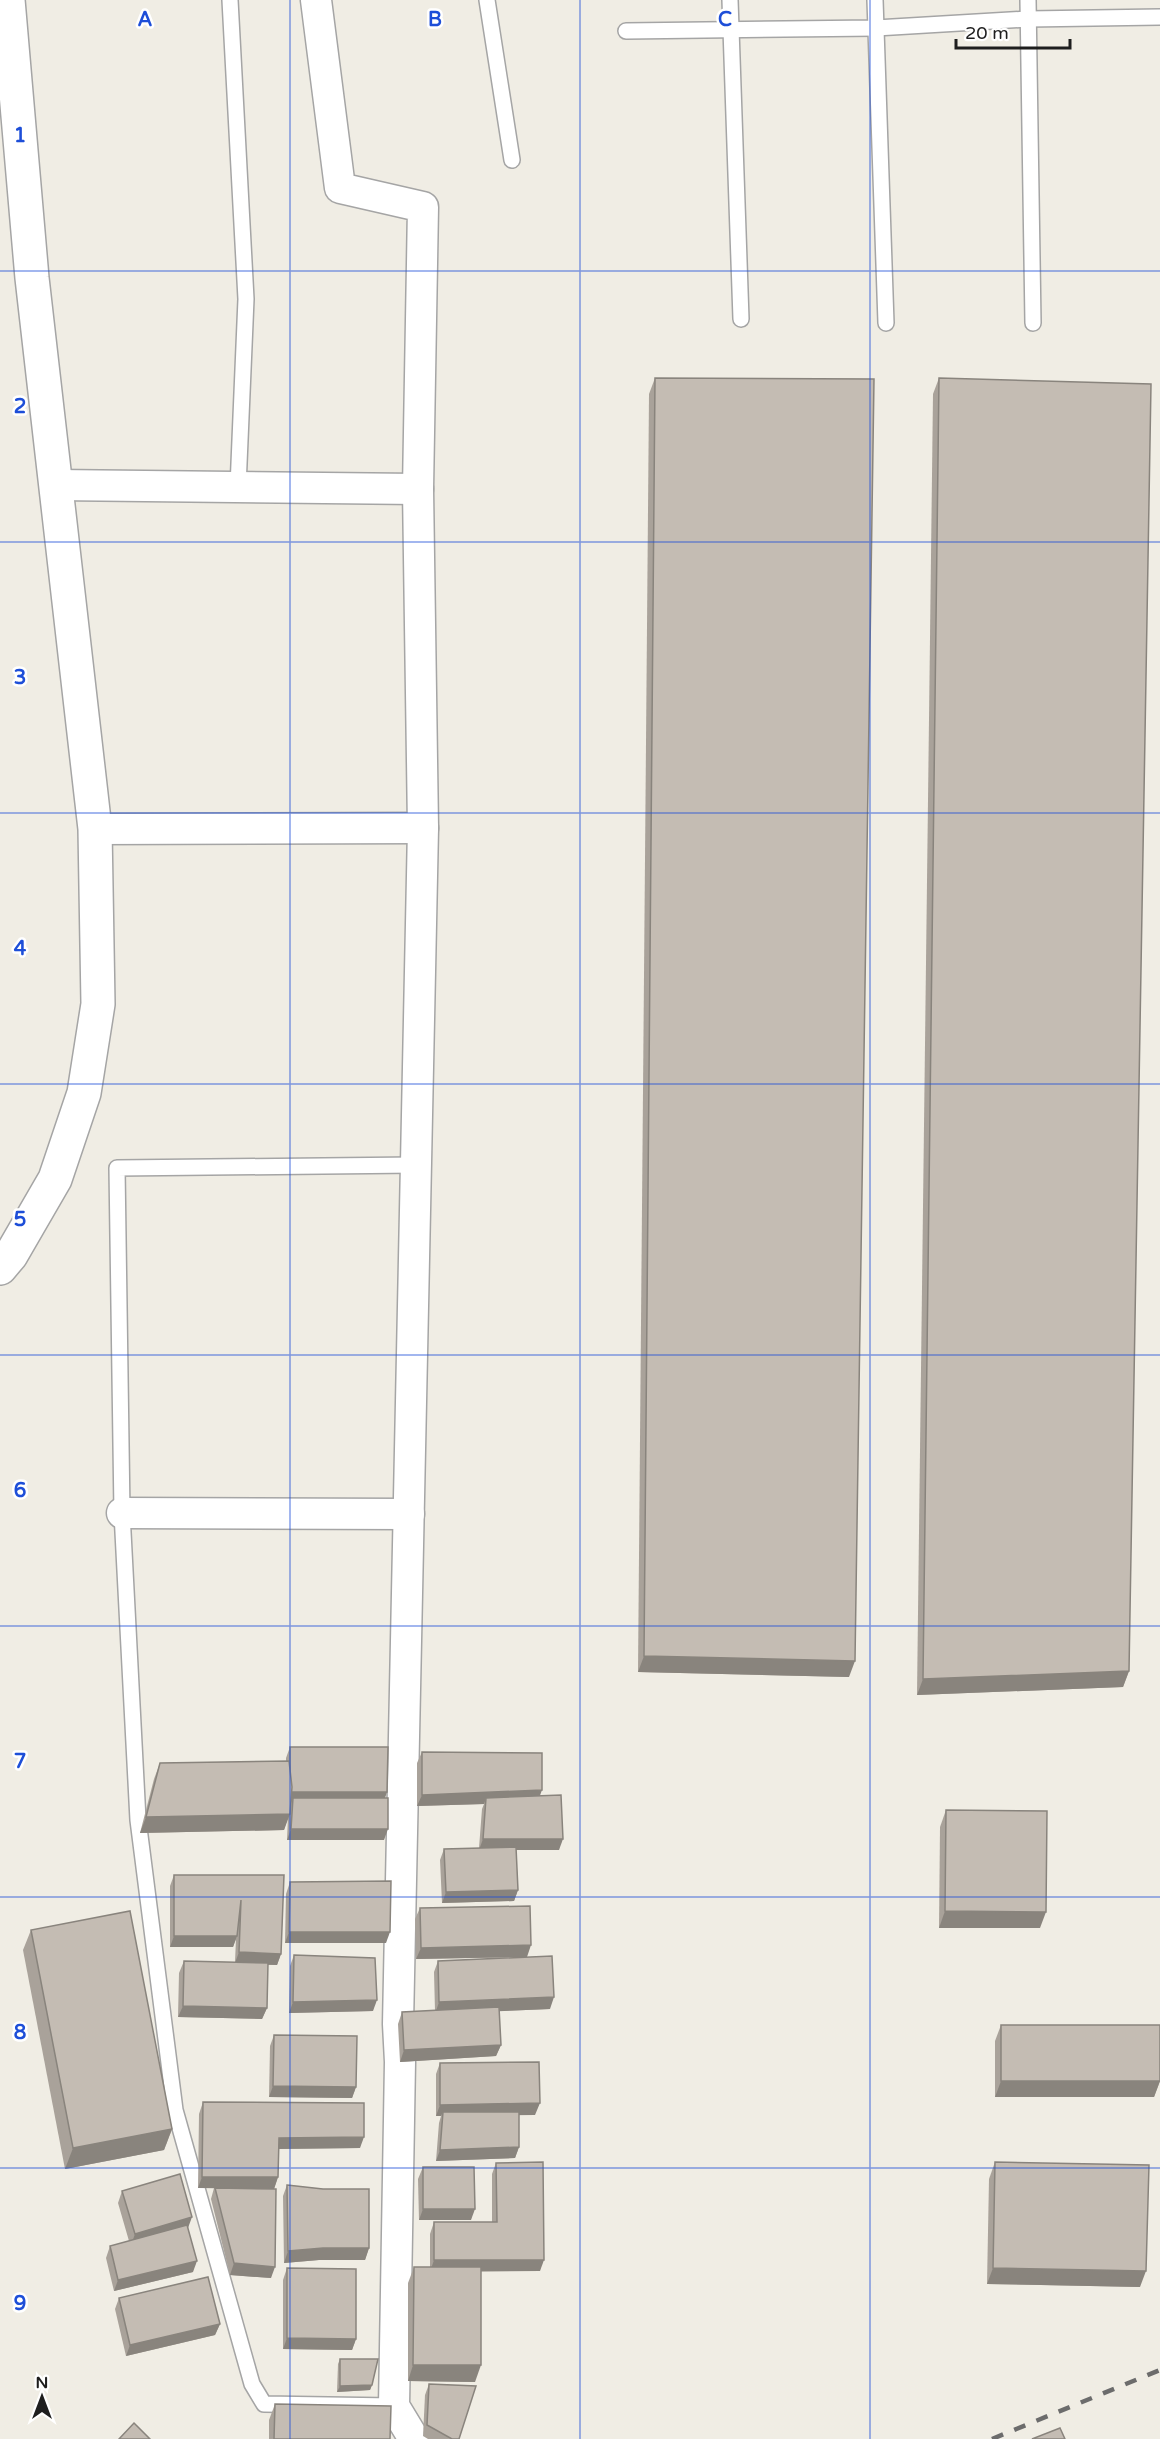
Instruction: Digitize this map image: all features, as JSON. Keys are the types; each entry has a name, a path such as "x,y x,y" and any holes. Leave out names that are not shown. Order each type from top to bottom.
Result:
{"street":[{"path":"0,1268 11,1255 55,1179 84,1093 98,1004 95,829 32,278 8,0"},
{"path":"315,0 340,188 423,207 418,489 423,828 398,2012 400,2062 394,2406 414,2439"},
{"path":"56,485 418,489"},
{"path":"95,829 423,828"},
{"path":"122,1513 409,1514"}],"lane":[{"path":"230,0 246,299 238,487"},
{"path":"488,0 512,160"},
{"path":"730,0 741,319"},
{"path":"875,0 886,323"},
{"path":"1028,0 1033,323"},
{"path":"626,31 876,28 1028,19 1160,17"},
{"path":"394,2406 264,2404 252,2384 175,2110 138,1820 122,1513 117,1168 416,1165"}],"building":[{"path":"655,378 874,379 855,1661 644,1656"},
{"path":"939,378 1151,384 1129,1671 923,1679"},
{"path":"290,1747 388,1747 387,1792 291,1792"},
{"path":"422,1752 542,1753 542,1790 422,1795"},
{"path":"289,1761 292,1787 290,1814 146,1817 160,1763"},
{"path":"561,1795 563,1839 483,1839 486,1798"},
{"path":"293,1798 388,1798 388,1829 291,1829"},
{"path":"946,1810 1047,1811 1046,1912 945,1911"},
{"path":"516,1847 518,1890 446,1892 444,1849"},
{"path":"174,1875 284,1875 281,1954 239,1952 241,1900 237,1936 174,1936"},
{"path":"391,1881 390,1932 289,1932 290,1882"},
{"path":"530,1906 531,1945 421,1948 420,1908"},
{"path":"130,1911 172,2129 73,2148 31,1930"},
{"path":"294,1955 375,1958 377,2000 293,2002"},
{"path":"552,1956 554,1997 439,2002 438,1961"},
{"path":"184,1961 268,1963 267,2008 183,2006"},
{"path":"499,2007 501,2045 404,2050 402,2012"},
{"path":"1001,2025 1160,2025 1160,2081 1001,2081"},
{"path":"274,2035 357,2036 356,2087 273,2086"},
{"path":"539,2062 540,2103 440,2105 440,2063"},
{"path":"203,2102 364,2103 364,2137 279,2138 278,2177 202,2177"},
{"path":"443,2112 519,2112 519,2147 440,2150"},
{"path":"543,2162 544,2260 434,2260 434,2222 497,2222 496,2163"},
{"path":"995,2162 1149,2165 1146,2271 993,2268"},
{"path":"423,2167 474,2167 475,2209 423,2209"},
{"path":"180,2174 192,2217 135,2234 122,2191"},
{"path":"287,2185 323,2189 369,2189 369,2248 288,2251"},
{"path":"215,2188 276,2189 275,2267 234,2263"},
{"path":"187,2225 197,2261 118,2280 110,2246"},
{"path":"414,2267 481,2267 481,2365 413,2365"},
{"path":"287,2268 356,2269 356,2339 287,2338"},
{"path":"208,2277 220,2324 130,2345 119,2298"},
{"path":"340,2359 378,2359 372,2385 340,2386"},
{"path":"429,2384 476,2386 459,2439 452,2439 427,2425"},
{"path":"275,2404 391,2406 390,2439 274,2439"},
{"path":"134,2423 150,2439 119,2439"},
{"path":"1060,2428 1065,2439 1032,2439"}],"railway":[{"path":"992,2439 1160,2370"}]}
